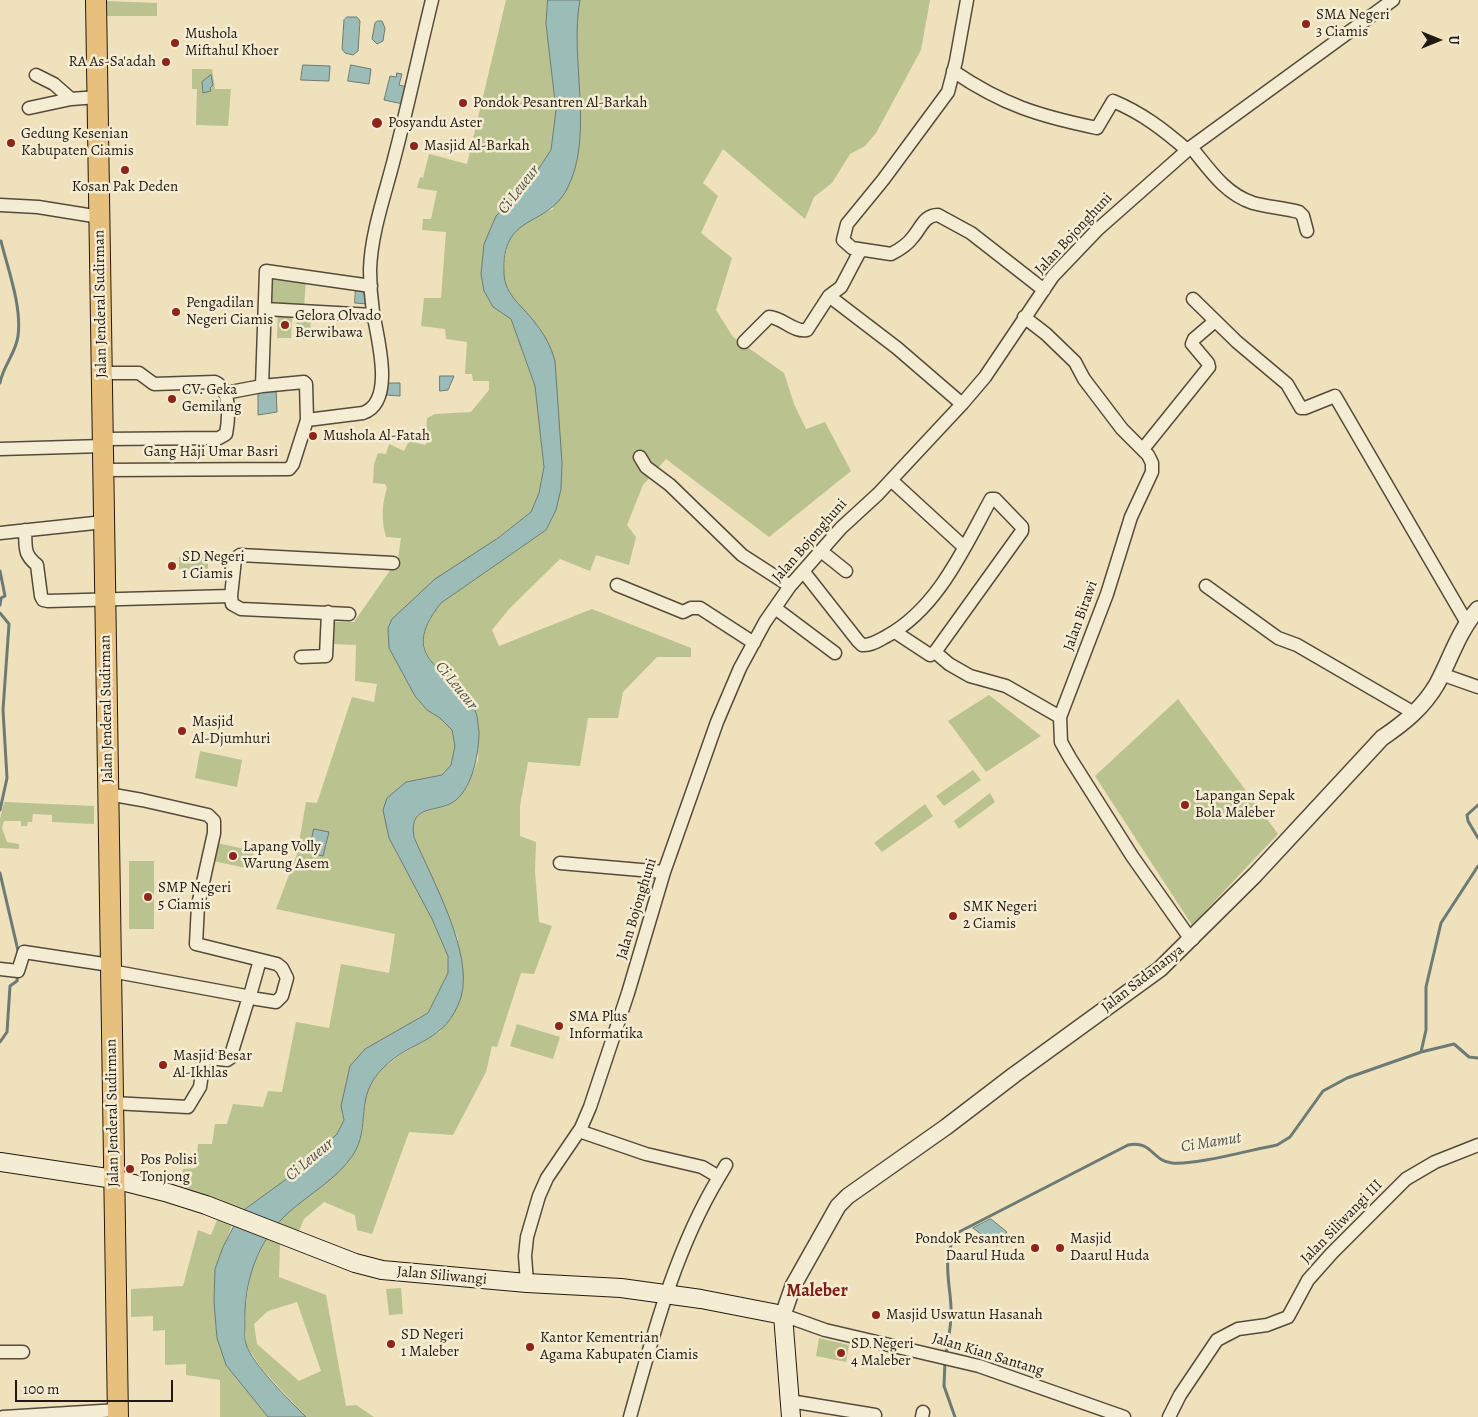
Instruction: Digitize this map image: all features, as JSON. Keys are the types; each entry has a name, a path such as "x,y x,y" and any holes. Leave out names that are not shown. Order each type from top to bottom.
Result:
{"highway":[{"name":"Jalan Jenderal Sudirman","path":"96,0 118,1413"}],"main road":[{"name":"Jalan Siliwangi","path":"0,1162 114,1179 165,1192 223,1212 355,1263 382,1270 527,1283 621,1288 702,1299 783,1315"},
{"path":"783,1315 790,1409"}],"street":[{"path":"225,393 262,386 304,382 306,384 307,420 364,413 371,410 380,399 380,343 373,315 371,286 372,253 376,229 432,0"},
{"path":"966,0 956,61 948,92 883,180 847,224 843,240 852,248 891,254 898,251 912,239 929,216 938,215 971,233 1044,290"},
{"name":"Jalan Bojonghuni","path":"527,1283 525,1256 538,1196 547,1178 579,1131 590,1107 628,993 664,872 717,722 740,668 775,608 790,586 860,508 891,480 962,404 985,377 1053,276 1117,211 1232,114 1393,0"},
{"path":"953,71 979,89 1042,116 1097,128 1113,101 1133,109 1189,149 1216,179 1235,194 1254,203 1299,212 1303,216 1307,231"},
{"path":"36,75 54,84 71,99"},
{"path":"29,108 71,99 98,97"},
{"path":"0,205 38,208 100,217"},
{"path":"744,342 768,317 776,318 801,330 807,330 829,296 841,287 860,250"},
{"path":"262,386 266,272 371,286"},
{"path":"829,296 897,348 962,404"},
{"path":"1193,299 1237,342 1287,384 1301,408 1335,396 1467,623"},
{"path":"265,309 373,315"},
{"name":"Jalan Birawi","path":"1024,317 1046,334 1074,362 1084,379 1122,429 1143,449 1152,464 1152,472 1131,516 1107,594 1060,717 1061,742 1132,856 1193,939"},
{"path":"1143,449 1209,367 1208,363 1192,344 1194,339 1215,321"},
{"path":"0,449 223,437 227,429 225,393 222,385 215,382 154,384 139,373 102,373"},
{"name":"Gang Haji Umar Basri","path":"103,470 289,469 293,464 307,420"},
{"path":"640,457 646,467 670,485 742,555 790,586"},
{"path":"891,480 964,547"},
{"path":"803,572 862,645 873,643 895,632 932,595 951,571 991,499 995,499 1022,527 1022,531 935,652 930,655 895,632"},
{"path":"0,533 104,522"},
{"path":"25,530 26,553 28,559 37,565 43,600 231,596"},
{"path":"821,551 846,571"},
{"path":"349,614 241,609 232,604 231,596 235,559 240,555 393,563"},
{"path":"617,585 683,612 691,608 700,608 754,644"},
{"path":"1206,586 1278,638 1296,645 1414,713"},
{"path":"775,608 835,653"},
{"name":"Jalan Sadananya","path":"783,1315 793,1286 813,1248 832,1214 848,1196 946,1127 1014,1074 1160,969 1193,939 1299,830 1382,738 1423,704 1467,623 1478,610"},
{"path":"302,657 326,656 328,612"},
{"path":"935,652 949,664 970,676 1006,686 1060,717"},
{"path":"1441,674 1478,687"},
{"path":"0,969 18,970 24,952 246,996 249,999 276,1002 282,996 287,983 286,973 282,968 260,960 196,944 198,905 214,833 214,821 208,815 108,794"},
{"path":"560,863 664,872"},
{"path":"112,1103 188,1107 200,1087 204,1060 210,1058 227,1060 230,1058 260,960"},
{"path":"579,1131 646,1154 702,1167 719,1177"},
{"name":"Jalan Siliwangi III","path":"1169,1417 1180,1395 1218,1340 1238,1329 1267,1325 1288,1317 1308,1280 1332,1253 1406,1179 1435,1162 1477,1148"},
{"path":"630,1417 665,1295 699,1214 726,1165"},
{"name":"Jalan Kian Santang","path":"783,1315 825,1330 953,1359 1124,1417"},
{"path":"0,1352 23,1352"},
{"path":"790,1409 875,1415"},
{"path":"2,1417 118,1413"}],"green space":[{"path":"506,0 548,0 546,24 556,110 551,150 529,183 496,216 484,291 493,307 511,319 535,386 544,467 539,493 531,512 392,619 389,648 415,696 427,710 452,729 455,746 451,765 442,775 406,782 389,838 432,919 448,956 448,973 428,1013 365,1049 341,1106 344,1120 337,1134 303,1167 241,1212 181,1186 183,1169 196,1168 198,1144 212,1144 215,1124 227,1124 233,1104 263,1107 268,1091 282,1092 296,1022 329,1028 341,964 389,973 395,934 276,909 297,854 306,802 317,803 352,697 374,702 377,684 355,681 356,645 331,644 332,622 354,622 398,559 401,538 386,537 383,524 383,506 387,488 385,484 373,483 374,464 378,453 386,454 389,444 404,451 409,441 425,445 430,439 426,434 427,418 435,414 471,412 489,390 489,381 473,381 472,374 465,374 467,342 446,339 445,329 421,326 424,298 441,298 446,232 422,230 423,219 431,219 437,191 417,188 420,177 423,178 429,154 467,164"},
{"path":"580,0 930,0 921,50 876,133 865,146 850,154 832,183 814,197 805,219 723,149 703,183 718,196 701,233 732,258 716,310 733,337 784,373 794,404 806,429 825,422 851,471 769,537 666,459 643,485 627,525 636,537 629,565 596,555 590,571 560,559 509,609 492,630 499,646 592,609 691,648 691,657 657,657 623,692 618,718 588,718 580,766 528,762 520,806 520,836 536,842 535,871 539,922 552,926 534,974 521,973 497,1047 492,1046 486,1072 453,1135 409,1132 372,1234 357,1230 355,1215 324,1202 304,1219 298,1233 275,1225 362,1134 365,1097 372,1080 384,1067 400,1055 441,1031 458,939 414,836 413,825 420,813 449,804 459,797 477,763 478,747 476,713 473,706 444,676 429,657 425,648 424,638 426,628 441,603 546,530 556,510 561,489 518,303 506,287 504,267 509,241 515,230 528,221 553,209 576,59 576,21"},
{"path":"105,1 157,3 157,16 105,16"},
{"path":"192,69 212,69 215,89 231,89 228,126 196,125 197,89 192,89"},
{"path":"271,275 306,279 304,308 270,306"},
{"name":"Gelora Olvado Berwibawa","path":"278,312 292,312 291,338 277,338"},
{"path":"297,313 311,313 310,339 296,339"},
{"path":"179,557 208,557 208,570 179,569"},
{"path":"989,695 1041,736 986,772 948,721"},
{"name":"Lapangan Sepak Bola Maleber","path":"1178,699 1278,834 1192,925 1095,776"},
{"path":"200,751 242,760 237,787 195,778"},
{"path":"973,770 981,780 944,806 936,796"},
{"path":"990,793 995,802 959,829 954,821"},
{"path":"4,802 94,806 94,824 52,822 52,815 33,814 32,822 28,822 27,826 21,826 21,821 4,821 2,828 7,842 19,844 19,849 0,848 0,819"},
{"path":"925,804 933,816 882,852 874,843"},
{"name":"Lapang Volly Warung Asem","path":"217,843 254,851 251,869 213,861"},
{"path":"129,861 154,861 154,929 129,929"},
{"path":"517,1024 560,1037 553,1059 510,1046"},
{"path":"217,1220 232,1225 215,1269 214,1302 217,1338 226,1365 268,1417 220,1417 220,1380 186,1375 186,1364 165,1365 165,1330 153,1331 153,1316 131,1317 131,1289 183,1286 198,1230 211,1235"},
{"path":"267,1237 280,1242 279,1277 326,1295 346,1406 356,1405 374,1417 306,1417 262,1369 246,1345 245,1309 251,1271","holes":["297,1302 321,1371 299,1381 257,1344 254,1324 268,1311"]},
{"path":"401,1288 403,1314 389,1315 386,1289"},
{"path":"819,1338 849,1345 846,1362 816,1356"}],"water":[{"name":"Ci Leueur","path":"548,0 580,0 577,23 581,121 579,145 575,168 567,189 558,202 517,230 510,240 505,254 504,274 505,282 511,295 542,332 550,346 555,361 562,463 561,489 556,510 546,530 441,603 428,623 423,639 426,652 433,663 466,696 475,710 479,732 474,768 462,794 449,804 420,814 413,826 414,837 449,916 462,959 463,979 461,997 446,1024 427,1039 394,1059 374,1079 365,1101 359,1144 353,1155 339,1172 277,1224 260,1250 254,1264 247,1294 245,1342 263,1372 306,1417 268,1417 226,1365 217,1338 214,1302 215,1269 223,1247 241,1212 303,1167 337,1134 344,1120 341,1106 350,1066 365,1049 428,1013 448,973 448,956 432,919 389,838 383,810 387,798 406,782 442,775 451,765 455,746 452,730 440,718 427,710 415,696 389,648 388,628 392,619 435,579 498,538 531,512 539,493 544,467 535,386 511,319 493,307 484,291 481,274 484,244 496,216 529,183 551,150 556,110 546,24"},
{"path":"347,17 357,17 360,21 358,51 353,55 345,53 342,49 344,20"},
{"path":"382,21 385,28 383,41 377,44 372,39 375,23"},
{"path":"303,65 330,66 329,81 301,80"},
{"path":"351,65 371,69 369,84 348,81"},
{"path":"397,73 402,74 399,85 407,87 403,104 384,100 390,76 396,77"},
{"path":"211,75 213,85 210,88 211,91 203,93 202,82"},
{"path":"356,286 369,287 368,304 355,303"},
{"path":"440,376 454,376 448,390 440,391"},
{"path":"386,383 400,383 400,396 386,395"},
{"path":"276,388 277,412 258,415 258,392"},
{"path":"314,829 329,832 323,856 309,853"},
{"path":"991,1219 1007,1232 997,1246 973,1228"}],"waterway":[{"path":"0,383 17,342 19,324 14,288 1,241"},
{"path":"0,571 5,596 1,598 0,605"},
{"path":"0,613 9,624 3,710 7,778 0,810"},
{"name":"Ci Mamut","path":"1478,805 1467,815 1468,821 1478,838"},
{"name":"Ci Mamut","path":"946,1355 951,1314 948,1261 949,1252 957,1233 1128,1145 1142,1145 1160,1159 1172,1163 1209,1160 1277,1145 1290,1137 1323,1091 1347,1078 1421,1052 1426,1030 1426,987 1441,923 1478,866"},
{"path":"0,873 19,955"},
{"path":"0,1042 7,1032 10,986 17,981 18,973"},
{"path":"1421,1052 1454,1044 1469,1057 1478,1058"},
{"name":"Ci Mamut","path":"945,1361 944,1386 955,1417"}],"place":[{"name":"SMA Negeri 3 Ciamis","path":"1306,24"},
{"name":"Mushola Miftahul Khoer","path":"175,43"},
{"name":"RA As-Sa'adah","path":"166,62"},
{"name":"Pondok Pesantren Al-Barkah","path":"463,103"},
{"name":"Posyandu Aster","path":"377,123"},
{"name":"Gedung Kesenian Kabupaten Ciamis","path":"11,143"},
{"name":"Masjid Al-Barkah","path":"414,146"},
{"name":"Kosan Pak Deden","path":"125,170"},
{"name":"Pengadilan Negeri Ciamis","path":"176,312"},
{"name":"Gelora Olvado Berwibawa","path":"285,325"},
{"name":"CV. Geka Gemilang","path":"172,399"},
{"name":"Mushola Al-Fatah","path":"313,436"},
{"name":"SD Negeri 1 Ciamis","path":"172,566"},
{"name":"Masjid Al-Djumhuri","path":"182,731"},
{"name":"Lapangan Sepak Bola Maleber","path":"1185,805"},
{"name":"Lapang Volly Warung Asem","path":"233,856"},
{"name":"SMP Negeri 5 Ciamis","path":"148,897"},
{"name":"SMK Negeri 2 Ciamis","path":"953,916"},
{"name":"SMA Plus Informatika","path":"559,1026"},
{"name":"Masjid Besar Al-Ikhlas","path":"163,1065"},
{"name":"Pos Polisi Tonjong","path":"130,1169"},
{"name":"Pondok Pesantren Daarul Huda","path":"1035,1248"},
{"name":"Masjid Daarul Huda","path":"1060,1248"},
{"name":"Masjid Uswatun Hasanah","path":"876,1315"},
{"name":"SD Negeri 1 Maleber","path":"391,1344"},
{"name":"Kantor Kementrian Agama Kabupaten Ciamis","path":"530,1347"},
{"name":"SD Negeri 4 Maleber","path":"841,1353"}],"district":[{"name":"Maleber","path":"817,1292"}]}
